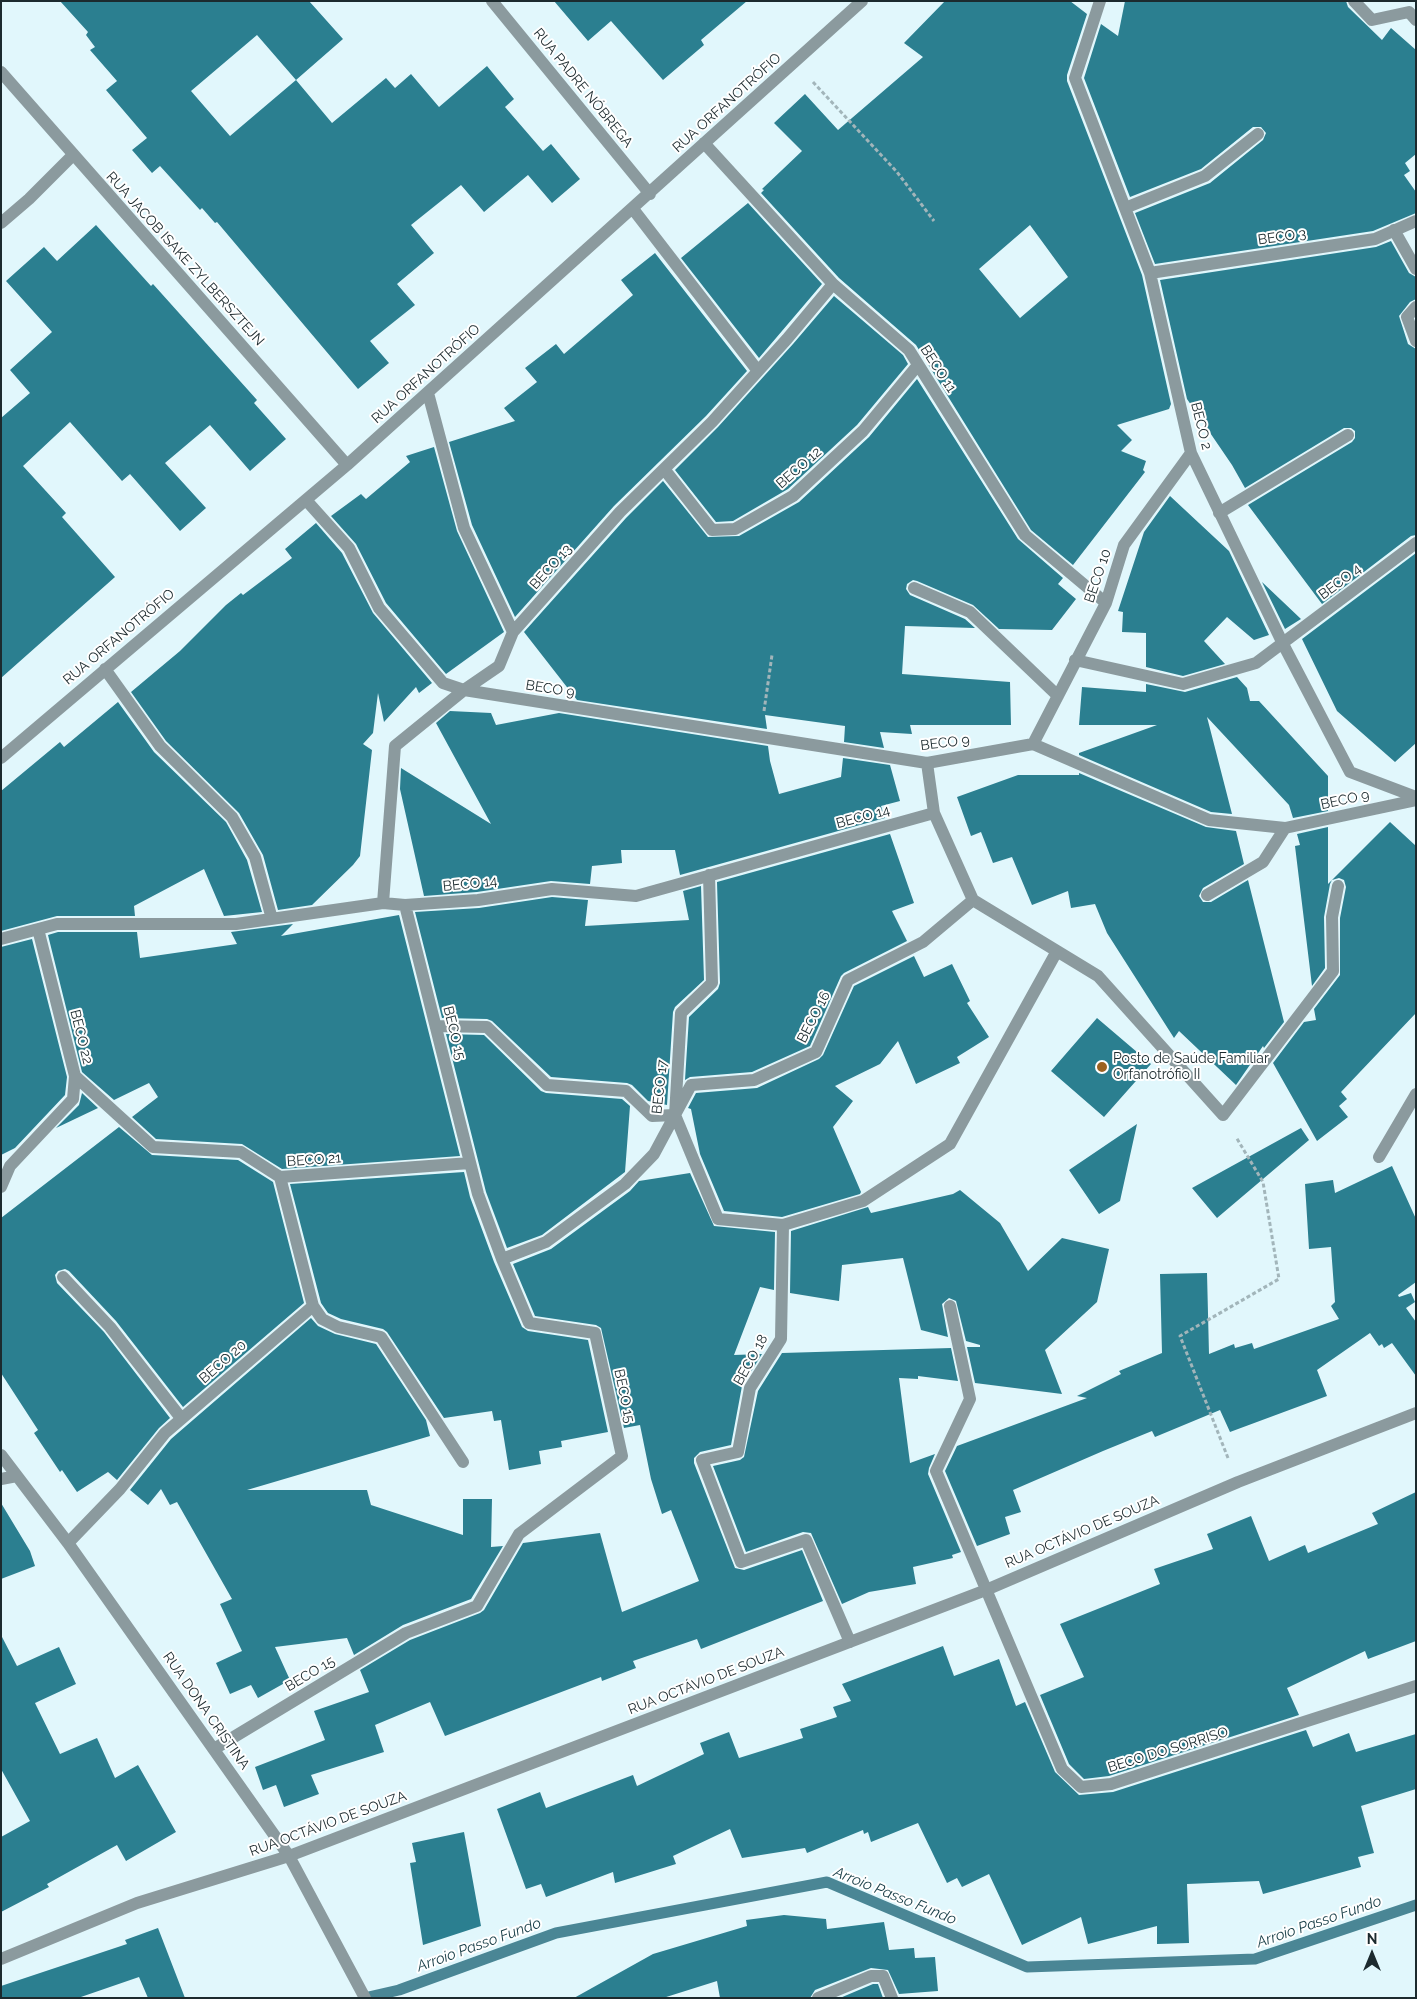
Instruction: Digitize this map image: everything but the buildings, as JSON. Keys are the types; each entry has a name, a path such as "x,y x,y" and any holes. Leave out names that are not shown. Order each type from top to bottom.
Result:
{"street":[{"name":"RUA PADRE NÓBREGA","path":"492,1 650,194"},
{"name":"RUA ORFANOTRÓFIO","path":"1,758 347,465 862,1"},
{"name":"BECO 2","path":"1100,1 1075,78 1150,274 1190,453 1283,644 1350,772 1416,798"},
{"path":"1354,1 1372,20 1409,12 1416,20"},
{"name":"RUA JACOB ISAKE ZYLBERSZTEJN","path":"1,72 347,465"},
{"path":"1125,208 1205,176 1258,134"},
{"name":"BECO 11","path":"704,143 833,284 909,350 1025,534 1106,603"},
{"path":"1,223 29,199 73,155"},
{"path":"633,209 758,371"},
{"name":"BECO 3","path":"1150,274 1375,239 1416,221"},
{"path":"1394,230 1416,269"},
{"name":"BECO 13","path":"383,903 395,746 464,690 499,666 513,632 620,512 712,422 833,284"},
{"path":"1416,307 1407,316 1416,341"},
{"name":"BECO 12","path":"664,469 712,530 735,530 793,496 863,431 918,365"},
{"path":"428,393 464,528 513,632"},
{"path":"1219,513 1348,435"},
{"name":"BECO 10","path":"1034,744 1075,660 1106,603 1124,545 1190,453"},
{"name":"BECO 9","path":"306,500 349,548 379,608 443,683 464,690 926,763 1034,744 1209,820 1285,828 1416,798"},
{"name":"BECO 4","path":"1075,660 1183,684 1256,663 1416,543"},
{"path":"914,588 970,612 1058,696"},
{"path":"105,669 160,746 232,817 255,857 272,919"},
{"path":"926,763 934,813 973,900 1098,976 1222,1115 1333,971 1332,917 1338,886"},
{"name":"BECO 14","path":"1,939 57,924 236,924 383,903 405,905 478,900 552,890 636,896 934,813"},
{"path":"1207,895 1263,862 1285,828"},
{"name":"BECO 17","path":"502,1259 546,1242 624,1184 654,1154 675,1115 681,1013 712,983 709,875"},
{"name":"BECO 16","path":"675,1115 691,1085 754,1080 816,1052 848,980 923,942 973,900"},
{"name":"BECO 15","path":"214,1749 406,1634 477,1606 519,1534 622,1456 595,1333 529,1323 502,1259 478,1194 405,905"},
{"name":"BECO 22","path":"1,1187 10,1166 73,1099 75,1076 38,929"},
{"path":"437,1026 487,1027 547,1085 626,1091 652,1116 675,1115 718,1219 783,1225 863,1201 950,1144 1057,951"},
{"name":"BECO 21","path":"75,1076 153,1147 242,1152 280,1177 470,1163"},
{"path":"1379,1157 1416,1094"},
{"path":"280,1177 313,1306 322,1318 338,1327 382,1337 462,1462"},
{"name":"BECO 18","path":"783,1225 781,1339 750,1388 738,1452 702,1460 741,1562 806,1540 850,1642"},
{"path":"63,1277 110,1327 181,1418"},
{"name":"BECO 20","path":"68,1543 120,1489 165,1433 313,1306"},
{"path":"950,1306 970,1399 936,1471 986,1590"},
{"name":"RUA OCTÁVIO DE SOUZA","path":"1,1959 137,1903 290,1856 986,1590 1238,1482 1416,1413"},
{"name":"RUA DONA CRISTINA","path":"1,1456 68,1543 290,1856 365,1998"},
{"path":"1,1479 17,1476"},
{"name":"BECO DO SORRISO","path":"986,1590 1062,1769 1081,1788 1111,1784 1416,1686"},
{"path":"818,1998 871,1976 883,1976 892,1998"}],"path":[{"path":"795,62 897,172 934,221"},
{"path":"760,737 772,655"},
{"path":"1222,1115 1263,1182 1279,1279 1180,1336 1238,1482"}],"waterway":[{"name":"Arroio Passo Fundo","path":"364,1998 399,1990 556,1933 827,1882 1027,1967 1255,1959 1416,1905"}],"place":[{"name":"Posto de Saúde Familiar Orfanotrófio II","path":"1102,1067"}]}
